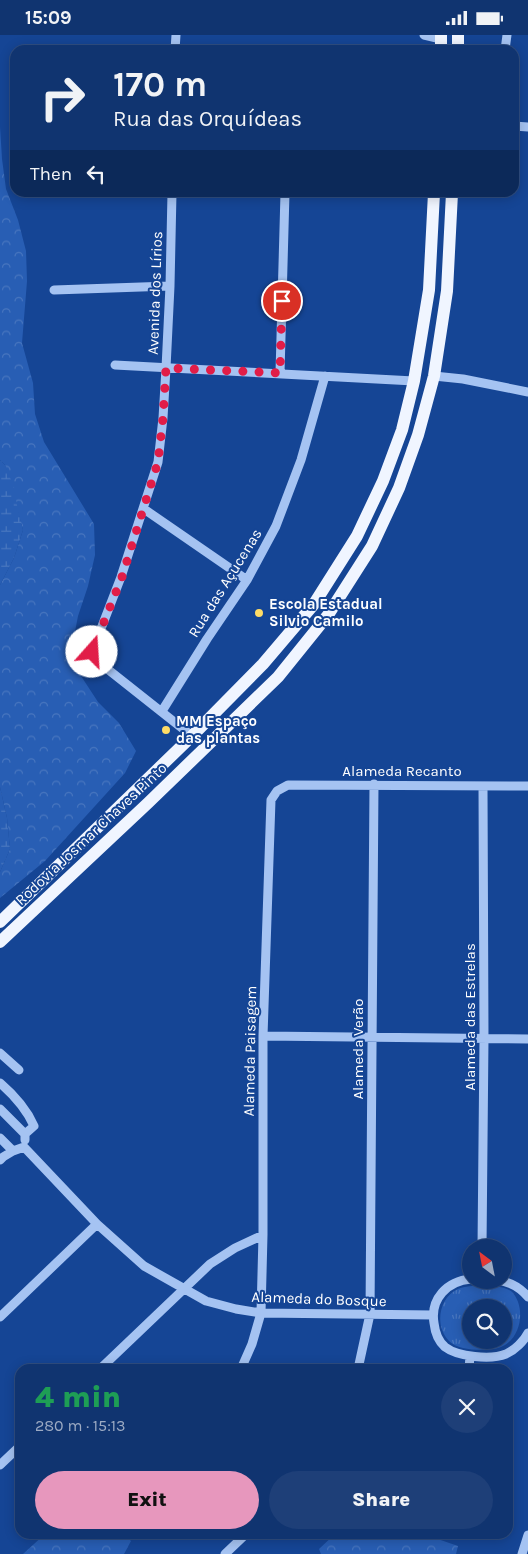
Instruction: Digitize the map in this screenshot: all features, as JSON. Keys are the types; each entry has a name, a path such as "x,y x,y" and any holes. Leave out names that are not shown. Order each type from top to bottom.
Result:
{"main road":[{"name":"Rodovia Josmar Chaves Pinto","path":"0,922 192,736 263,664 314,604 356,536 383,481 402,430 414,381 429,290 434,197"},
{"name":"Rodovia Josmar Chaves Pinto","path":"0,942 148,803 278,677 328,615 372,545 399,488 418,435 434,376 447,291 452,197"},
{"path":"135,791 148,803"}],"street":[{"path":"424,35 441,41"},
{"name":"Avenida dos Lírios","path":"162,711 96,660 92,652 122,577 158,462 166,368 172,197"},
{"path":"280,373 285,197"},
{"path":"54,290 170,287"},
{"path":"115,365 414,381"},
{"path":"434,376 463,379 528,392"},
{"name":"Rua das Açucenas","path":"162,711 206,639 247,579 276,526 301,460 325,377"},
{"path":"144,509 247,579"},
{"path":"162,711 192,736"},
{"name":"Alameda Verão","path":"359,1364 370,1314 374,784"},
{"name":"Alameda Recanto","path":"277,791 288,785 528,786"},
{"name":"Alameda das Estrelas","path":"482,1239 484,1038 483,785"},
{"name":"Alameda Paisagem","path":"243,1364 252,1344 261,1313 263,1036 271,800 277,791"},
{"path":"263,1036 528,1039"},
{"path":"0,1053 19,1070"},
{"path":"0,1083 18,1101 34,1126 25,1135 24,1147 1,1158"},
{"path":"0,1109 25,1135"},
{"path":"0,1138 13,1151"},
{"name":"Alameda do Bosque","path":"24,1147 97,1224 144,1266 206,1301 261,1313 433,1315"},
{"path":"0,1317 97,1224"},
{"path":"105,1364 210,1264 263,1235"},
{"path":"462,1281 444,1289 436,1301 433,1315 435,1334 445,1347 457,1353 470,1356 493,1356 506,1354 527,1337"},
{"path":"512,1283 528,1297"},
{"path":"469,1364 470,1356"},
{"path":"0,1465 15,1451"},
{"path":"522,1554 528,1535"},
{"path":"225,1554 241,1539"}],"green space":[{"path":"0,127 6,189 18,220 26,251 27,281 22,343 33,383 35,414 44,442 94,524 95,555 88,586 78,616 72,647 81,676 98,702 119,723 136,751 125,773 45,861 0,898 0,872 10,849 7,818 0,787 0,585 14,558 23,530 5,465 0,460"},
{"path":"0,460 5,465 17,495 16,501 23,530 14,558 0,585"},
{"path":"0,787 7,818 10,849 0,872"},
{"path":"458,1289 506,1289 511,1291 519,1306 520,1316 519,1325 512,1338 512,1299 462,1299 462,1347 449,1341 441,1328 441,1312 446,1298"},
{"path":"40,1539 129,1539 131,1541 124,1554 23,1554"},
{"path":"330,1539 438,1539 458,1546 456,1554 321,1554 319,1549"}],"place":[{"name":"Escola Estadual Silvio Camilo","path":"259,613"},
{"name":"MM Espaço das plantas","path":"166,730"}],"route":[{"path":"92,652 122,577 158,462 166,368 280,373 282,301"}]}
